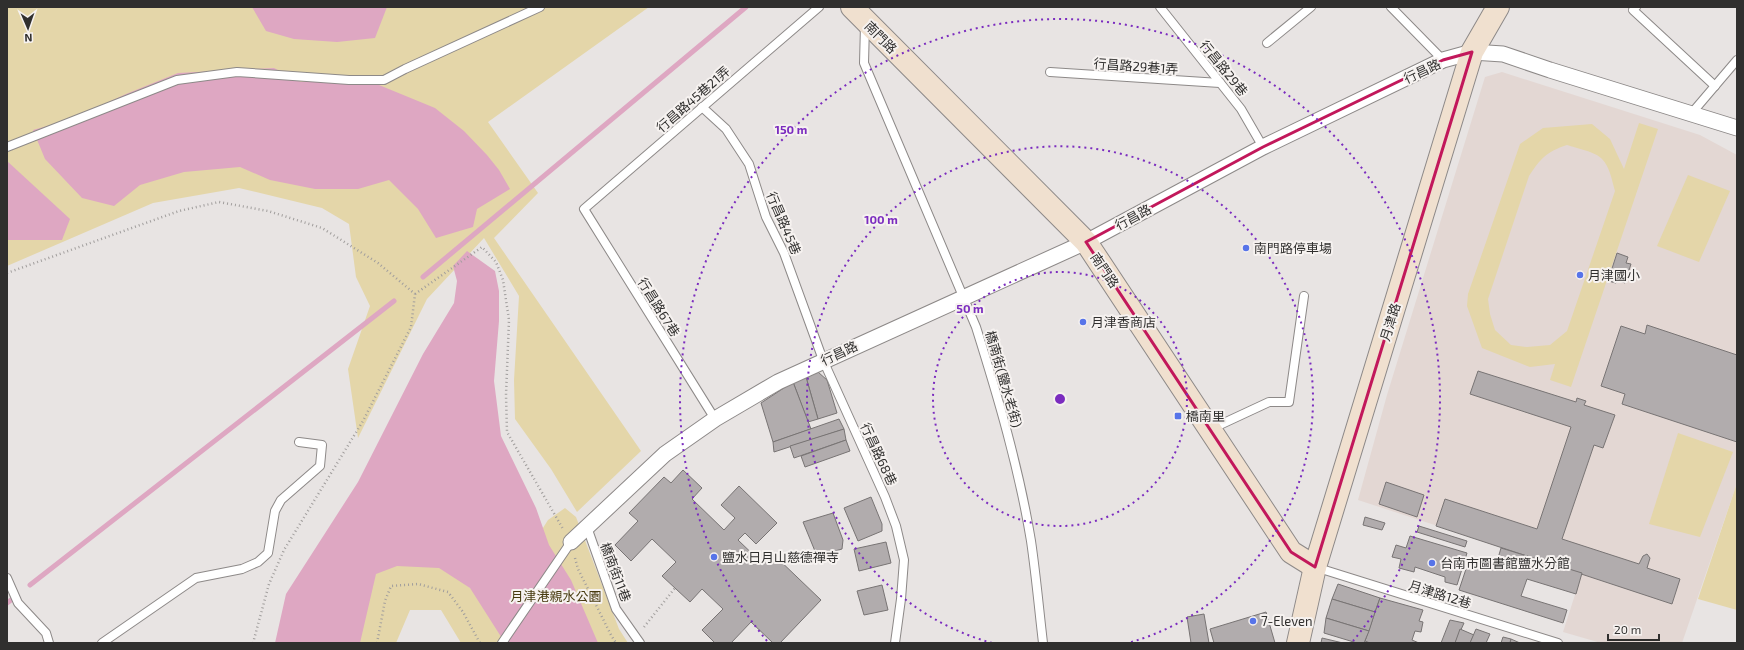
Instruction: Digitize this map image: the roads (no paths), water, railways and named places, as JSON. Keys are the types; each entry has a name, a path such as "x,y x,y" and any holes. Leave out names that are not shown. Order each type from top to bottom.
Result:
{"street":[{"name":"月津路","path":"1298,643 1315,567 1472,52 1498,7"},
{"name":"南門路","path":"858,14 1086,242 1291,552 1315,567"},
{"name":"行昌路","path":"571,542 665,454 715,419 778,382 823,360 1086,242 1263,147 1443,60 1472,52 1503,54 1737,128"}],"lane":[{"path":"7,146 177,80 237,72 349,80 384,80 405,68 540,7"},
{"name":"行昌路45巷21弄","path":"584,209 818,7"},
{"name":"行昌路29巷","path":"1160,7 1241,109 1263,147"},
{"path":"1266,44 1311,7"},
{"path":"1392,7 1443,60"},
{"path":"1636,7 1633,10 1715,86"},
{"name":"橋南街(鹽水老街)","path":"858,14 864,63 976,327 1011,448 1031,540 1043,643"},
{"path":"1691,114 1737,60"},
{"name":"行昌路29巷1弄","path":"1050,72 1220,83"},
{"name":"行昌路45巷","path":"702,108 726,129 749,164 766,217 784,253 823,360"},
{"name":"行昌路67巷","path":"584,209 715,419"},
{"path":"1210,429 1269,402 1289,402 1304,296"},
{"name":"行昌路68巷","path":"823,360 885,497 896,526 904,560 901,599 895,643"},
{"path":"102,643 196,578 242,569 258,562 268,553 275,511 281,500 320,466 322,445 298,442"},
{"name":"橋南街11巷","path":"587,527 616,609 640,643"},
{"path":"502,643 571,542"},
{"name":"月津路12巷","path":"1315,567 1558,643"},
{"path":"7,578 18,603 46,632 49,643"}],"waterway":[{"path":"423,277 746,7"},
{"path":"30,585 394,301"},
{"path":"7,603 11,600"}],"place":[{"name":"南門路停車場","path":"1246,248"},
{"name":"月津國小","path":"1580,275"},
{"name":"月津香商店","path":"1083,322"},
{"name":"橋南里","path":"1178,416"},
{"name":"鹽水日月山慈德禪寺","path":"714,557"},
{"name":"台南市圖書館鹽水分館","path":"1432,563"},
{"name":"7-Eleven","path":"1253,621"}],"park label":[{"name":"月津港親水公園","path":"556,596"}]}
